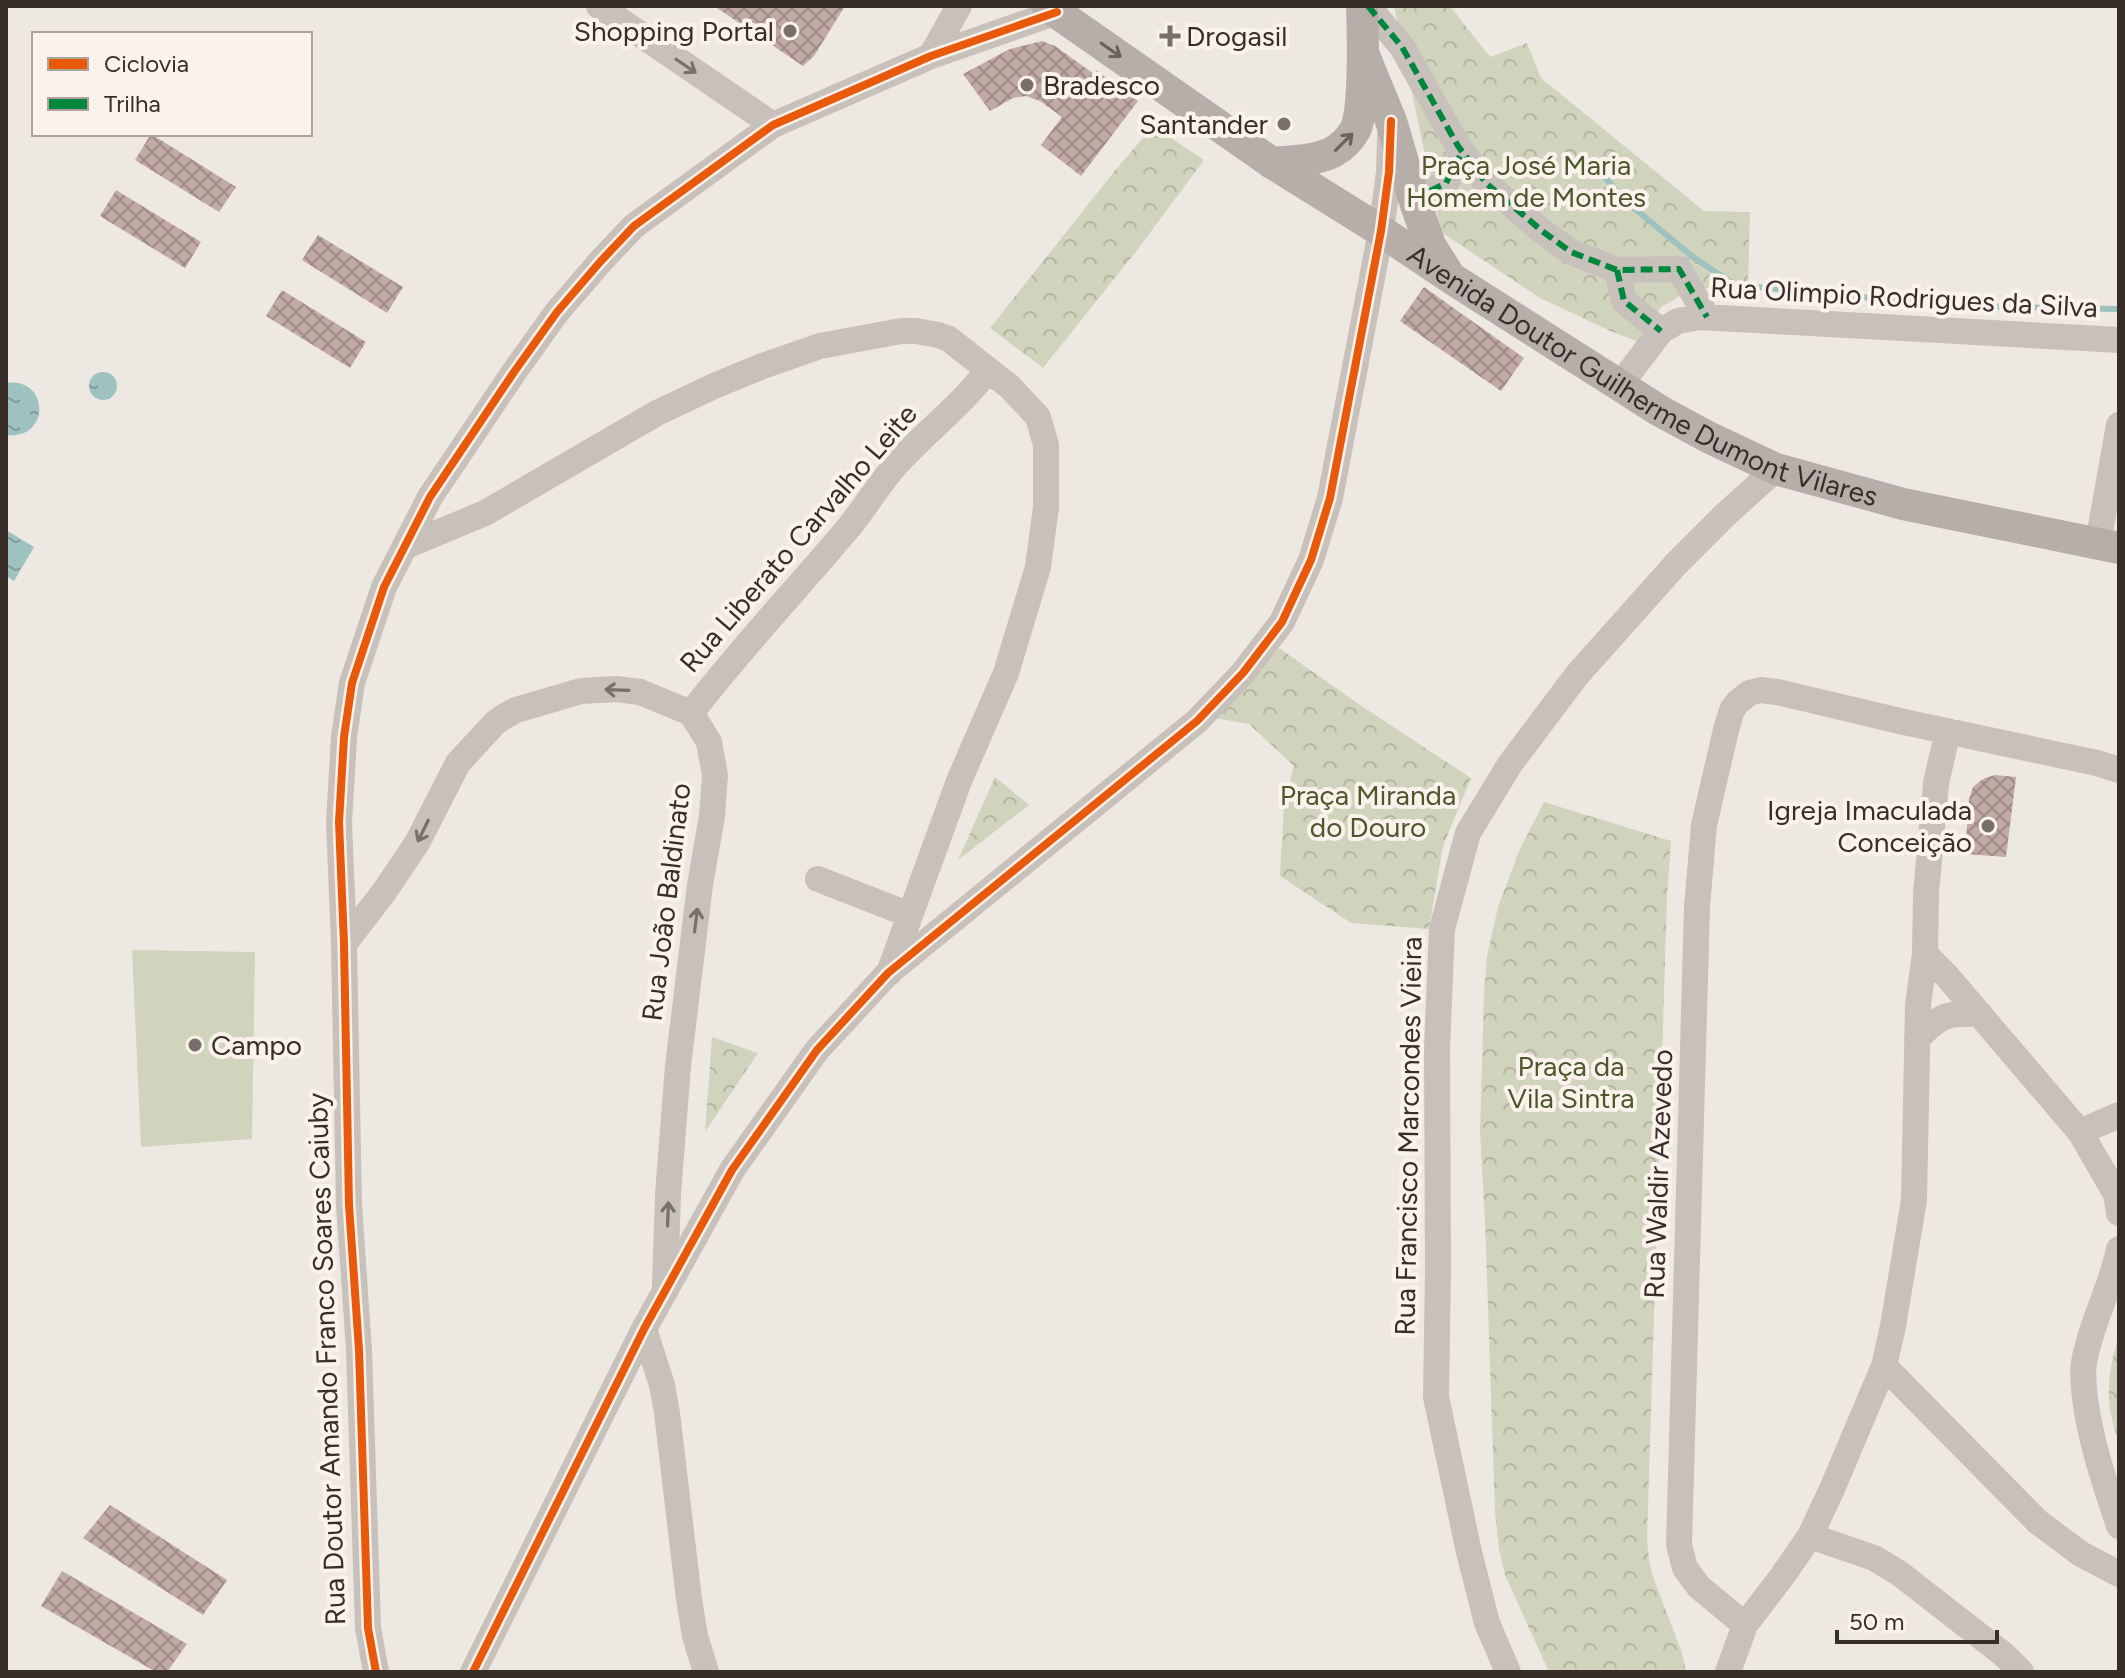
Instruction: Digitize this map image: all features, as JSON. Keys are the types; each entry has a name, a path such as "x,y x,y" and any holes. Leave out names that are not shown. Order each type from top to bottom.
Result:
{"main road":[{"path":"1272,163 1319,157 1334,151 1346,143 1357,128 1365,6"},
{"name":"Avenida Doutor Guilherme Dumont Vilares","path":"1052,9 1272,163 1619,386 1708,437 1776,469 1903,504 2108,545"},
{"path":"1363,53 1391,121 1430,245 1451,278"}],"street":[{"path":"599,6 773,125"},
{"path":"931,56 959,6"},
{"path":"1365,6 1402,47 1462,152 1486,183 1571,252 1617,270 1679,269 1707,317"},
{"name":"Rua Doutor Amando Franco Soares Caiuby","path":"376,1672 368,1628 359,1350 349,1205 339,822 344,737 350,696 367,632 384,587 430,497 514,372 557,312 634,226 773,125 931,56 1052,9"},
{"path":"473,1672 644,1329 732,1170 817,1050 888,973 1197,721 1243,673 1282,622 1311,560 1330,498 1381,231 1389,172 1391,121"},
{"path":"1414,199 1446,183 1462,152"},
{"path":"1617,270 1624,301 1661,331 1619,386"},
{"name":"Rua Olimpio Rodrigues da Silva","path":"1661,331 1678,321 1707,317 2119,340"},
{"path":"406,546 485,513 657,413 714,386 820,346 901,331 938,335 949,339 1019,395 1038,417 1046,445 1046,507 1038,567 1006,673 959,781 888,973"},
{"name":"Rua Liberato Carvalho Leite","path":"691,713 850,526 893,469 988,370"},
{"path":"2108,545 2119,425"},
{"name":"Rua Francisco Marcondes Vieira","path":"1508,1672 1487,1623 1436,1397 1437,1048 1442,929 1468,833 1510,764 1577,675 1666,575 1776,469"},
{"path":"344,944 417,843 458,763 505,716 581,691 616,689 640,692 691,713"},
{"name":"Rua Waldir Azevedo","path":"1745,1625 1699,1587 1685,1568 1679,1545 1697,907 1704,825 1726,730 1737,703 1749,693 1761,690 1777,692 1948,731"},
{"name":"Rua João Baldinato","path":"665,1292 668,1194 678,1066 715,775 709,742 691,713"},
{"path":"1728,1672 1745,1625 1810,1536 1884,1366 1914,1200 1918,1005 1925,954 1926,893 1936,783 1948,731 2119,770"},
{"path":"818,879 910,915"},
{"path":"1925,954 2080,1132 2116,1194 2119,1213"},
{"path":"1917,1039 1939,1018 1959,1013 1980,1014"},
{"path":"2080,1132 2119,1115"},
{"path":"2119,1249 2115,1278 2089,1339 2083,1367 2089,1425 2119,1526"},
{"path":"644,1329 662,1385 689,1599 695,1636 706,1672"},
{"path":"1884,1366 2038,1522 2081,1554 2119,1574"},
{"path":"1810,1536 1874,1558 1899,1573 2003,1654 2021,1672"}],"green space":[{"name":"Praça José Maria Homem de Montes","path":"1394,6 1450,6 1490,57 1527,43 1541,78 1704,211 1750,212 1748,288 1694,288 1661,307 1639,342 1540,298 1441,232"},
{"path":"1153,126 1204,160 1043,368 990,328"},
{"name":"Praça Miranda do Douro","path":"1279,648 1471,778 1443,846 1429,929 1351,923 1280,876 1284,804 1294,766 1249,724 1215,718"},
{"path":"995,777 1029,805 958,860"},
{"name":"Praça da Vila Sintra","path":"1544,802 1671,841 1647,1540 1652,1574 1682,1653 1686,1672 1549,1672 1505,1575 1499,1549 1480,1131 1484,992 1487,956 1498,907 1519,851"},
{"name":"Campo","path":"132,950 255,952 252,1139 141,1147"},
{"path":"712,1037 758,1053 705,1132"},
{"path":"2119,1336 2119,1441 2111,1415 2109,1389"}],"water":[{"path":"103,372 113,376 117,386 113,396 103,400 93,396 89,386 93,376"},
{"path":"6,383 21,384 31,389 37,398 37,420 31,429 20,434 6,435"},
{"path":"6,530 34,547 14,581 6,576"}],"building":[{"name":"Shopping Portal","path":"714,6 845,6 814,56 803,66"},
{"path":"1042,41 1055,46 1094,74 1097,71 1138,101 1081,176 1041,145 1062,117 1040,101 1026,96 1013,98 990,111 963,74 1010,49"},
{"path":"150,136 154,136 236,187 219,212 135,160"},
{"path":"116,190 201,242 185,268 100,216"},
{"path":"318,235 403,287 387,313 302,260"},
{"path":"1424,287 1524,358 1501,391 1400,321"},
{"path":"282,290 366,342 350,368 266,316"},
{"name":"Igreja Imaculada Conceição","path":"1995,775 2016,777 2006,857 1965,854 1969,799 1973,787"},
{"path":"110,1505 227,1580 203,1615 83,1538"},
{"path":"62,1571 187,1644 167,1672 156,1672 41,1606"}],"waterway":[{"path":"1595,165 1623,199 1693,257 1735,285 1956,306 2119,309"}],"marked path":[{"path":"1368,6 1402,47 1458,146 1486,183 1571,252 1617,270 1679,269 1707,317"},
{"path":"1414,199 1446,183 1462,152"},
{"path":"1617,270 1624,301 1661,331"}],"cycle path":[{"path":"376,1672 368,1628 359,1350 349,1205 339,822 344,737 352,683 384,587 430,497 514,372 557,312 634,226 773,125 931,56 1057,12"},
{"path":"473,1672 644,1329 732,1170 817,1050 888,973 1197,721 1243,673 1282,622 1311,560 1330,498 1381,231 1389,172 1391,121"}],"place":[{"name":"Shopping Portal","path":"790,31"},
{"name":"Drogasil","path":"1170,36"},
{"name":"Bradesco","path":"1027,85"},
{"name":"Santander","path":"1284,124"},
{"name":"Igreja Imaculada Conceição","path":"1988,826"},
{"name":"Campo","path":"195,1045"}]}
